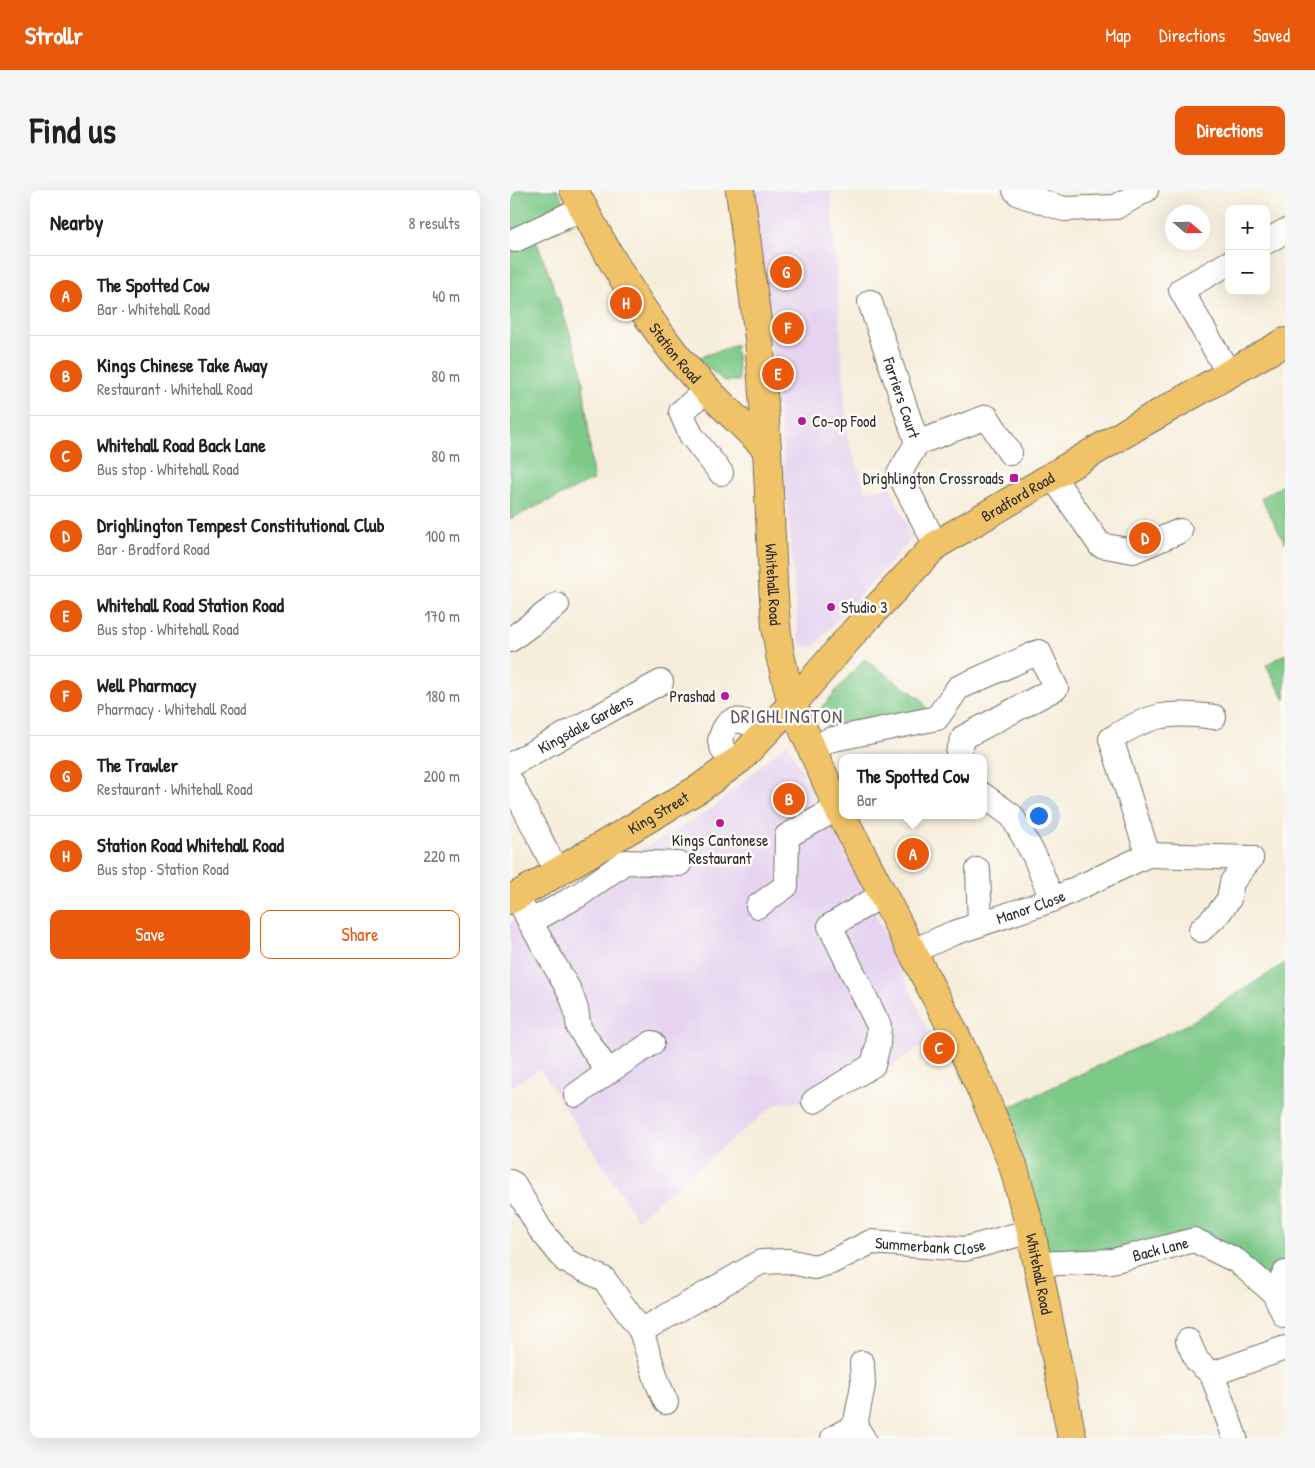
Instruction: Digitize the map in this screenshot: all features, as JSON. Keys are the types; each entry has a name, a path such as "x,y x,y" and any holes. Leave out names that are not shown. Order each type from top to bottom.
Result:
{"main road":[{"name":"Whitehall Road","path":"740,190 759,338 767,449 773,583 780,655 792,704 838,808"},
{"name":"Station Road","path":"579,199 636,299 672,350 707,390 767,449"},
{"name":"Bradford Road","path":"792,704 855,630 936,545 1054,477 1137,426 1285,342"},
{"name":"King Street","path":"514,898 700,788 735,763 792,704"},
{"name":"Whitehall Road","path":"844,819 955,1034 993,1115 1013,1165 1031,1231 1036,1264 1072,1438"}],"street":[{"path":"1015,190 1019,194 1064,210 1116,208 1146,190"},
{"path":"515,240 579,199"},
{"path":"1270,240 1285,231"},
{"path":"1225,265 1181,290 1229,374"},
{"name":"Farriers Court","path":"870,302 916,442 899,474 936,545"},
{"path":"707,390 681,412 691,435 720,473"},
{"path":"916,442 986,417 1010,453"},
{"path":"1054,477 1100,545 1133,551 1180,531"},
{"path":"510,640 557,605"},
{"path":"813,750 829,740 937,718 958,688 1039,652 1056,688 964,737 959,754"},
{"name":"Kingsdale Gardens","path":"510,765 661,682"},
{"path":"1148,855 1111,739 1131,726 1164,715 1184,713 1214,717"},
{"path":"510,781 557,872"},
{"path":"987,798 1012,816 1034,857 1052,900"},
{"path":"758,906 786,886 787,836 838,808"},
{"name":"Manor Close","path":"911,952 951,934 1052,900 1148,855 1250,858 1232,882 1229,899 1218,914 1201,930"},
{"path":"530,922 579,894 625,862 679,864"},
{"path":"978,870 980,924"},
{"path":"814,1101 873,1065 878,1045 879,1026 830,926 882,895"},
{"path":"514,898 570,992 576,1009 579,1028 608,1072"},
{"path":"576,1095 652,1043"},
{"path":"510,1182 514,1184 540,1229 566,1261 604,1279 641,1331 666,1402"},
{"name":"Summerbank Close","path":"641,1331 761,1262 788,1261 814,1268 831,1262 871,1242 965,1249 1031,1231"},
{"name":"Back Lane","path":"1036,1264 1112,1261 1194,1240 1237,1262 1274,1293 1285,1316"},
{"path":"1274,1293 1285,1273"},
{"path":"1188,1341 1197,1361 1212,1374 1235,1438"},
{"path":"1212,1374 1285,1348"},
{"path":"833,1438 859,1432 863,1384 862,1363"}],"shaded area":[{"path":"753,190 831,190 847,436 866,492 891,486 912,539 814,647 803,646 799,640 777,390"},
{"path":"787,743 864,888 932,1040 841,1099 778,1103 637,1219 540,1069 510,1087 510,923 551,903 713,808"}],"green space":[{"path":"510,190 558,190 574,223 536,240 581,367 593,480 510,519"},
{"path":"736,345 739,381 724,381 697,358"},
{"path":"1285,484 1285,543 1261,498"},
{"path":"1285,654 1285,700 1266,665"},
{"path":"864,659 921,699 927,710 830,733 820,709"},
{"path":"1285,963 1285,1273 1274,1293 1194,1240 1036,1264 993,1115 1190,1023"}],"place":[{"name":"The Trawler","path":"786,272"},
{"name":"Station Road Whitehall Road","path":"626,303"},
{"name":"Well Pharmacy","path":"788,328"},
{"name":"Whitehall Road Station Road","path":"778,374"},
{"name":"Co-op Food","path":"802,421"},
{"name":"Drighlington Crossroads","path":"1014,478"},
{"name":"Drighlington Tempest Constitutional Club","path":"1145,538"},
{"name":"Studio 3","path":"831,607"},
{"name":"Prashad","path":"725,696"},
{"name":"Kings Chinese Take Away","path":"789,799"},
{"name":"Kings Cantonese Restaurant","path":"720,823"},
{"name":"The Spotted Cow","path":"913,854"},
{"name":"Whitehall Road Back Lane","path":"939,1048"}],"district":[{"name":"DRIGHLINGTON","path":"787,716"}]}
